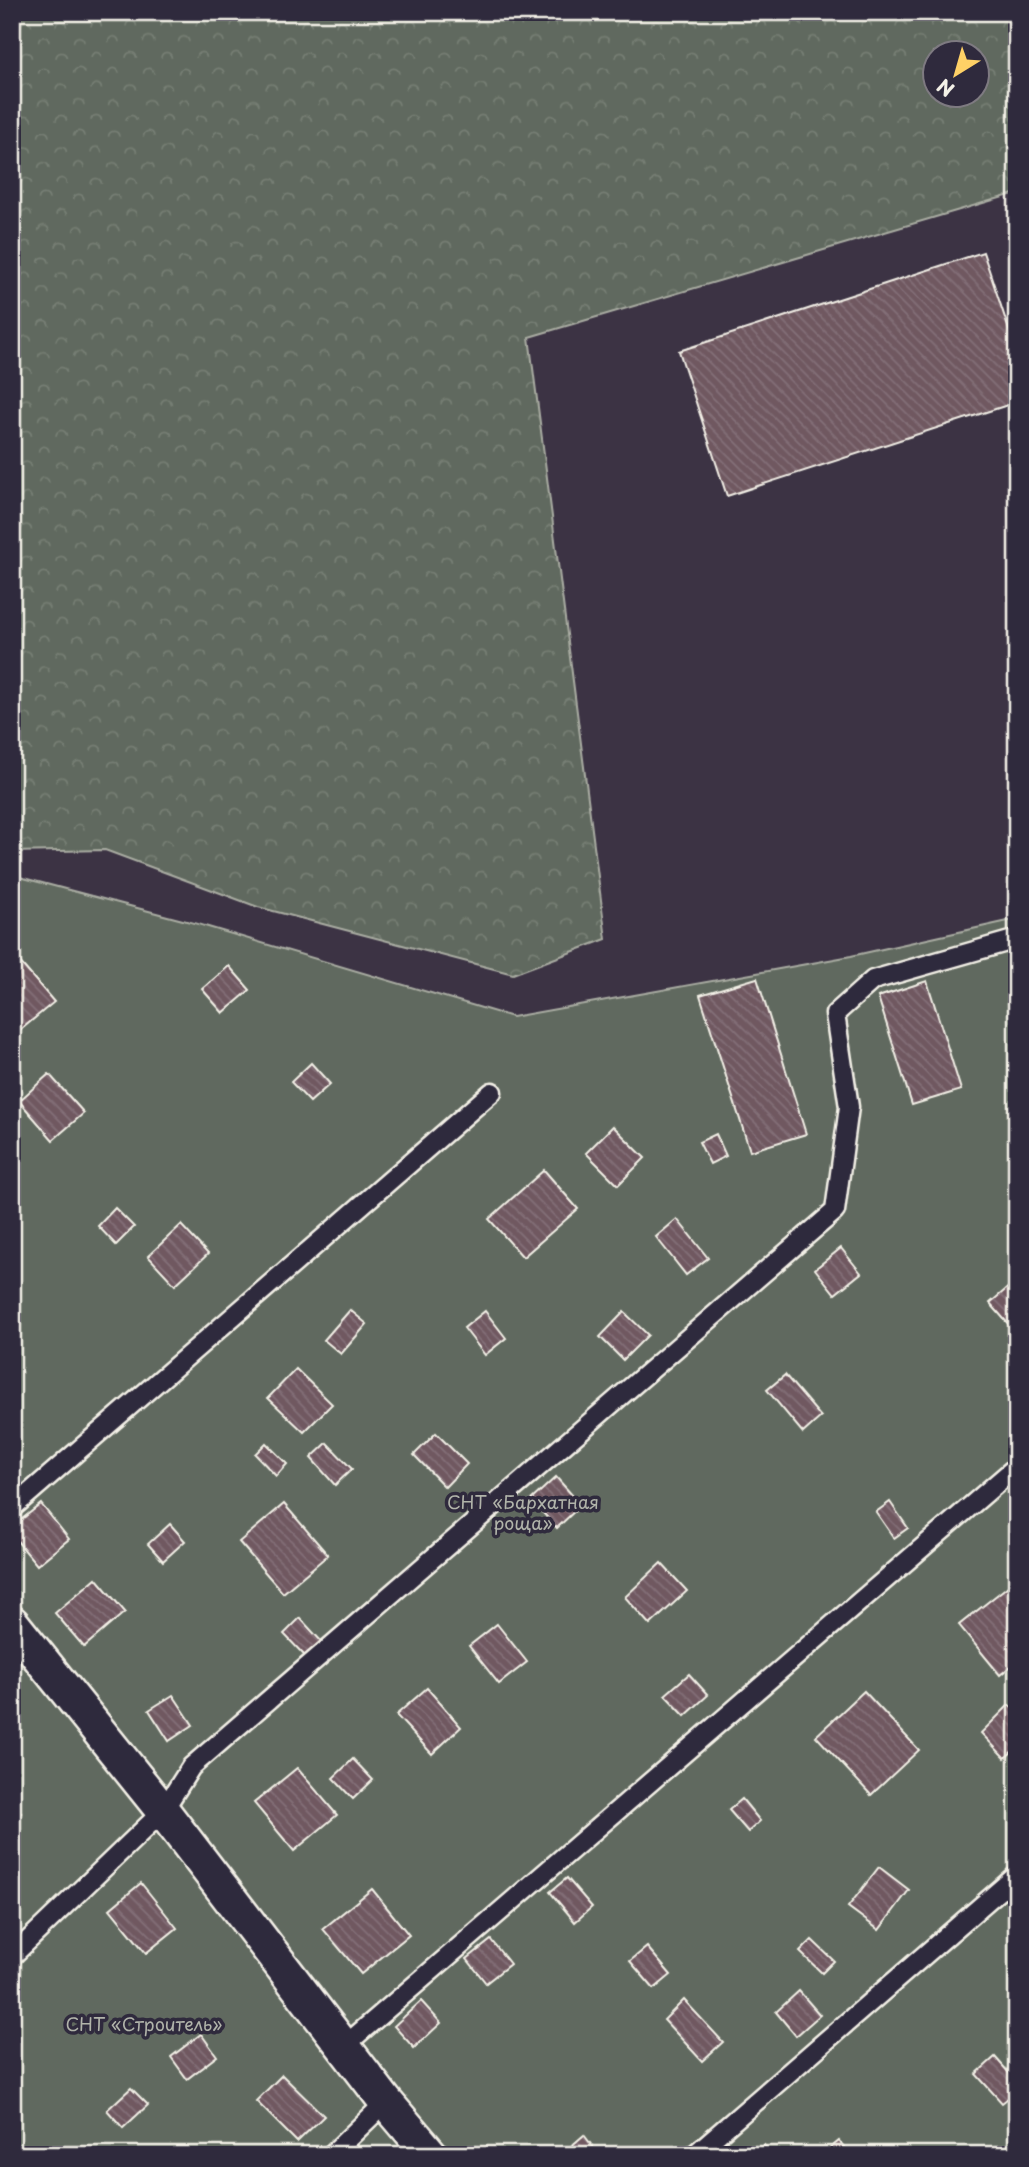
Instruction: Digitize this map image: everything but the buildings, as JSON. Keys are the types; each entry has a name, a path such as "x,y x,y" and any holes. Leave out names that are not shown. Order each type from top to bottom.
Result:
{"street":[{"path":"12,1623 163,1811 386,2102 431,2155"}],"lane":[{"path":"12,1956 163,1811 191,1767 835,1211 849,1107 835,1014 873,980 1017,939"},
{"path":"12,1508 492,1092"},
{"path":"343,2047 1017,1465"},
{"path":"694,2155 1017,1875"},
{"path":"331,2155 386,2102"}],"green space":[{"path":"12,12 1017,12 1017,193 529,337 606,939 513,974 258,907 105,850 12,852"},
{"name":"СНТ «Бархатная роща»","path":"12,875 198,924 512,1017 851,956 1017,919 1017,2155 12,2155"}],"park label":[{"name":"СНТ «Строитель»","path":"144,2023"}]}
